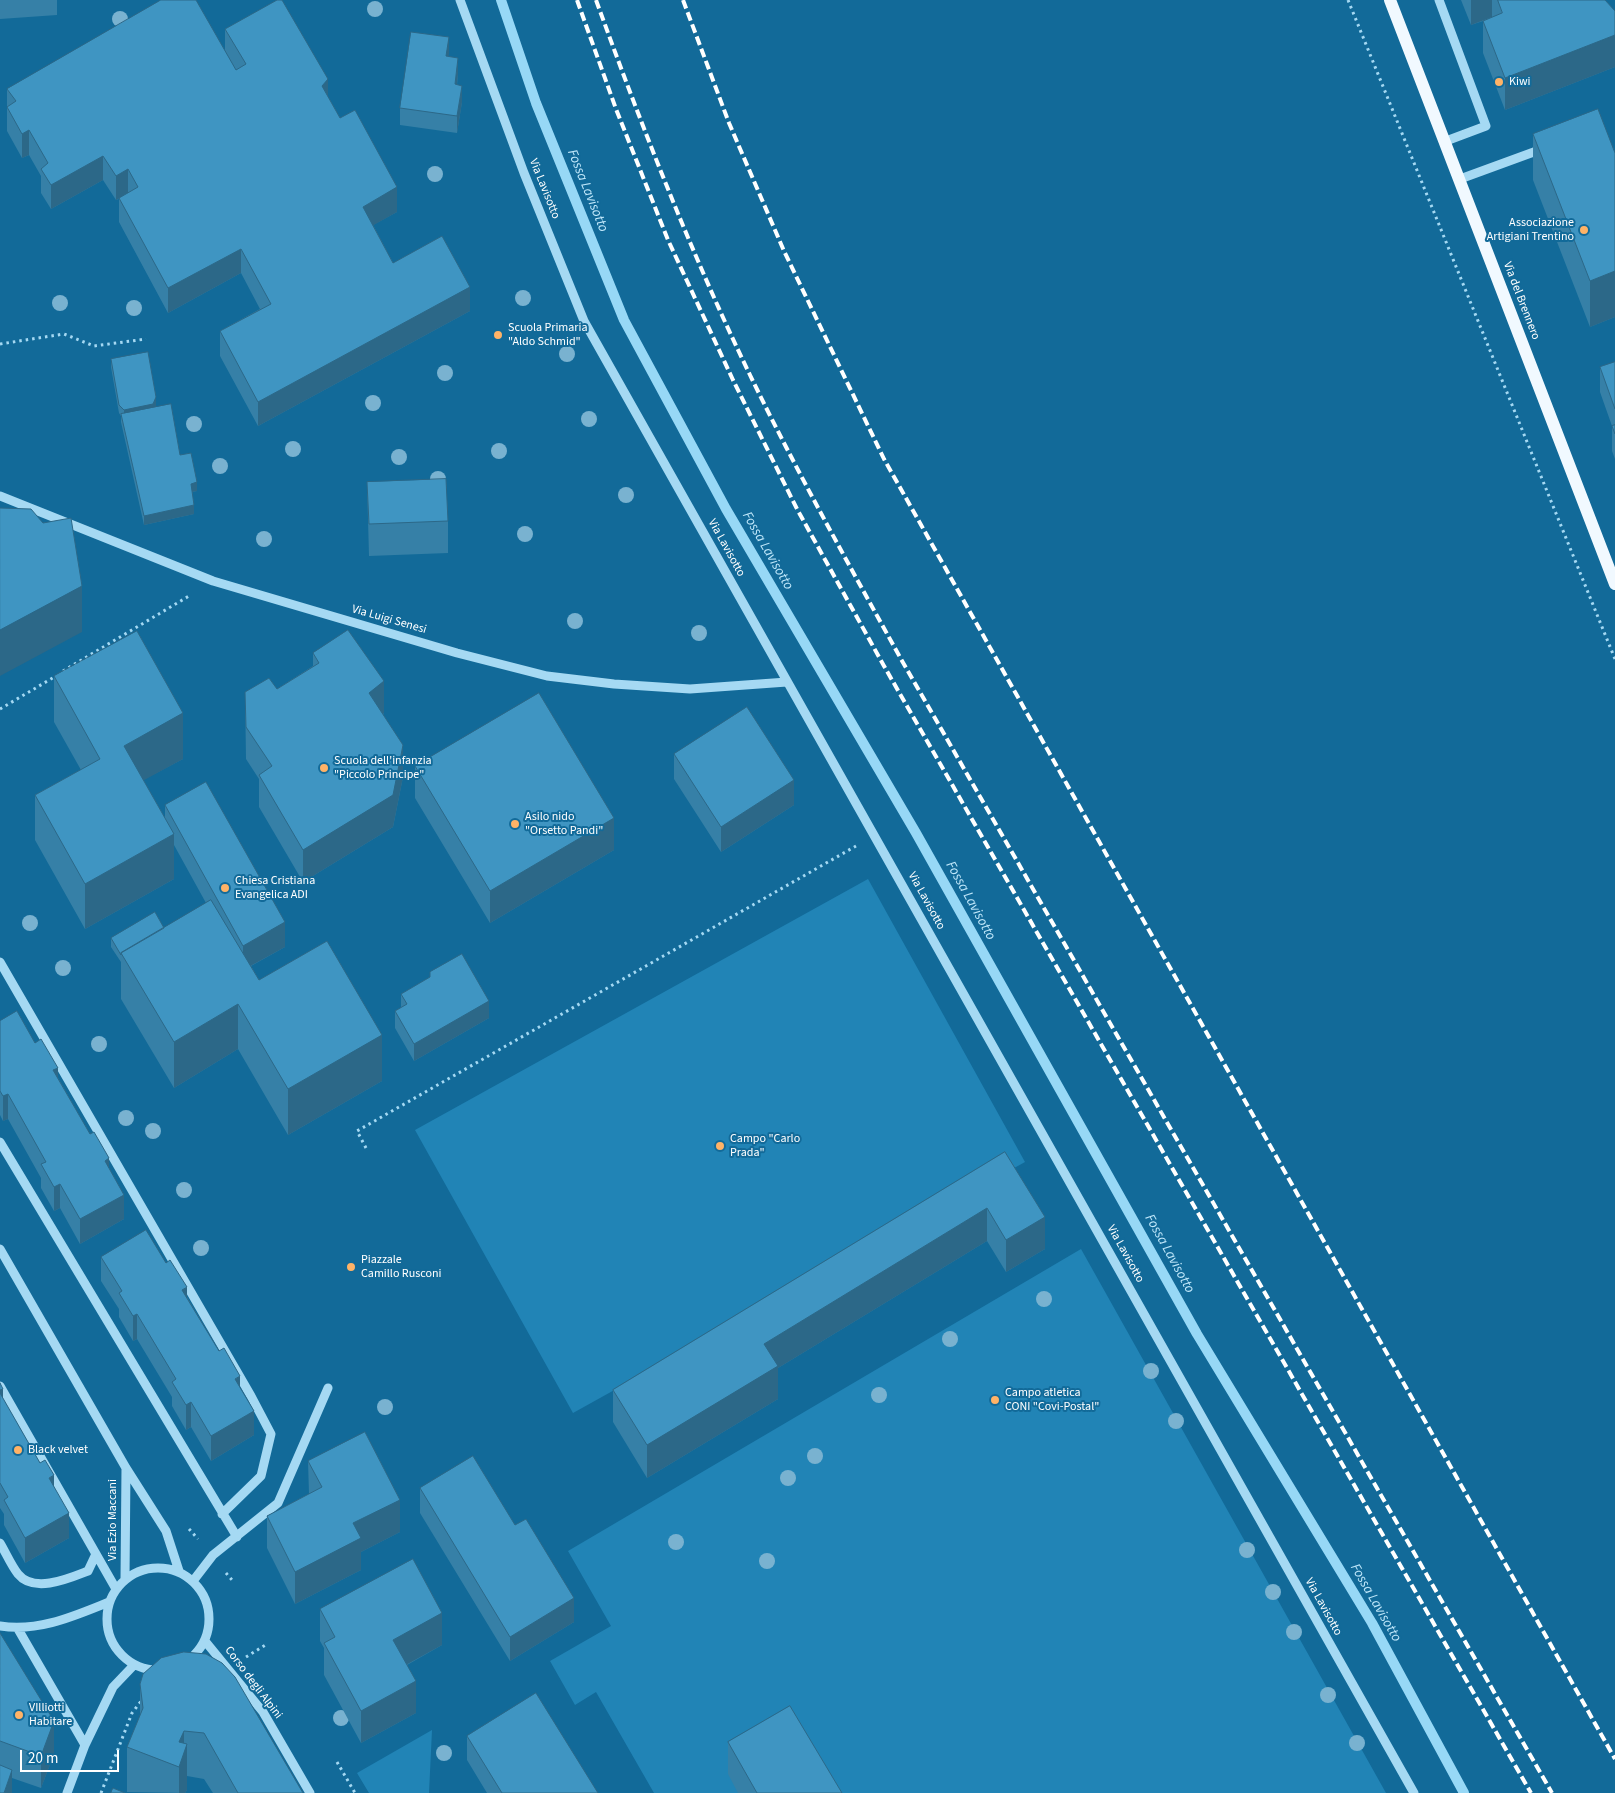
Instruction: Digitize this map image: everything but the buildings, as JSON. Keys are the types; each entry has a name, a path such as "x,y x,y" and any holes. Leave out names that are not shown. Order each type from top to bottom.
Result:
{"main road":[{"name":"Via del Brennero","path":"1390,0 1446,141 1615,584"}],"street":[{"name":"Via Lavisotto","path":"460,0 524,173 584,320 1414,1793"},
{"path":"1439,0 1486,126 1446,141"},
{"path":"1460,179 1554,145"},
{"name":"Via Luigi Senesi","path":"0,496 213,581 457,653 547,676 614,684 690,689 787,682"},
{"path":"0,962 251,1396 270,1434 261,1476 222,1514"},
{"path":"0,1142 236,1537"},
{"name":"Via Ezio Maccani","path":"0,1249 126,1468 166,1531 179,1571 150,1568 126,1578 126,1468"},
{"path":"0,1386 116,1589"},
{"path":"193,1581 213,1556 278,1503 328,1388"},
{"path":"0,1544 19,1576 37,1584 63,1581 88,1571 96,1554"},
{"path":"126,1578 116,1589 109,1602 107,1625 116,1648 134,1665 163,1671 188,1661 205,1641 210,1622 208,1605 193,1581 179,1571"},
{"path":"0,1626 18,1629 62,1621 109,1602"},
{"path":"18,1629 85,1745"},
{"name":"Corso degli Alpini","path":"205,1641 263,1712 310,1793"},
{"path":"67,1793 85,1745 113,1687 134,1665"}],"path":[{"path":"1348,0 1615,659"},
{"path":"0,344 64,334 94,346 146,339"},
{"path":"0,709 213,581"},
{"path":"366,1148 357,1131 875,835"},
{"path":"101,1793 132,1713 145,1696"},
{"path":"337,1762 355,1793"}],"shaded area":[{"name":"Campo \"Carlo Prada\"","path":"868,879 1025,1162 573,1413 415,1130"},
{"name":"Campo atletica CONI \"Covi-Postal\"","path":"1081,1249 1386,1793 654,1793 596,1692 575,1705 550,1661 611,1626 568,1551"},
{"path":"432,1730 429,1793 369,1793 357,1773"}],"waterway":[{"name":"Fossa Lavisotto","path":"501,0 536,103 624,320 726,509 916,833 1197,1334 1372,1623 1464,1793"}],"railway":[{"path":"577,0 616,109 668,240 733,380 797,509 884,666 1531,1793"},
{"path":"596,0 649,142 687,236 728,329 805,483 901,659 1552,1793"},
{"path":"683,0 729,123 784,251 884,459 1615,1759"}],"place":[{"name":"Kiwi","path":"1499,82"},
{"name":"Associazione Artigiani Trentino","path":"1584,230"},
{"name":"Scuola Primaria \"Aldo Schmid\"","path":"498,335"},
{"name":"Scuola dell'infanzia \"Piccolo Principe\"","path":"324,768"},
{"name":"Asilo nido \"Orsetto Pandi\"","path":"515,824"},
{"name":"Chiesa Cristiana Evangelica ADI","path":"225,888"},
{"name":"Campo \"Carlo Prada\"","path":"720,1146"},
{"name":"Piazzale Camillo Rusconi","path":"351,1267"},
{"name":"Campo atletica CONI \"Covi-Postal\"","path":"995,1400"},
{"name":"Black velvet","path":"18,1450"},
{"name":"VIlliotti Habitare","path":"19,1715"}]}
